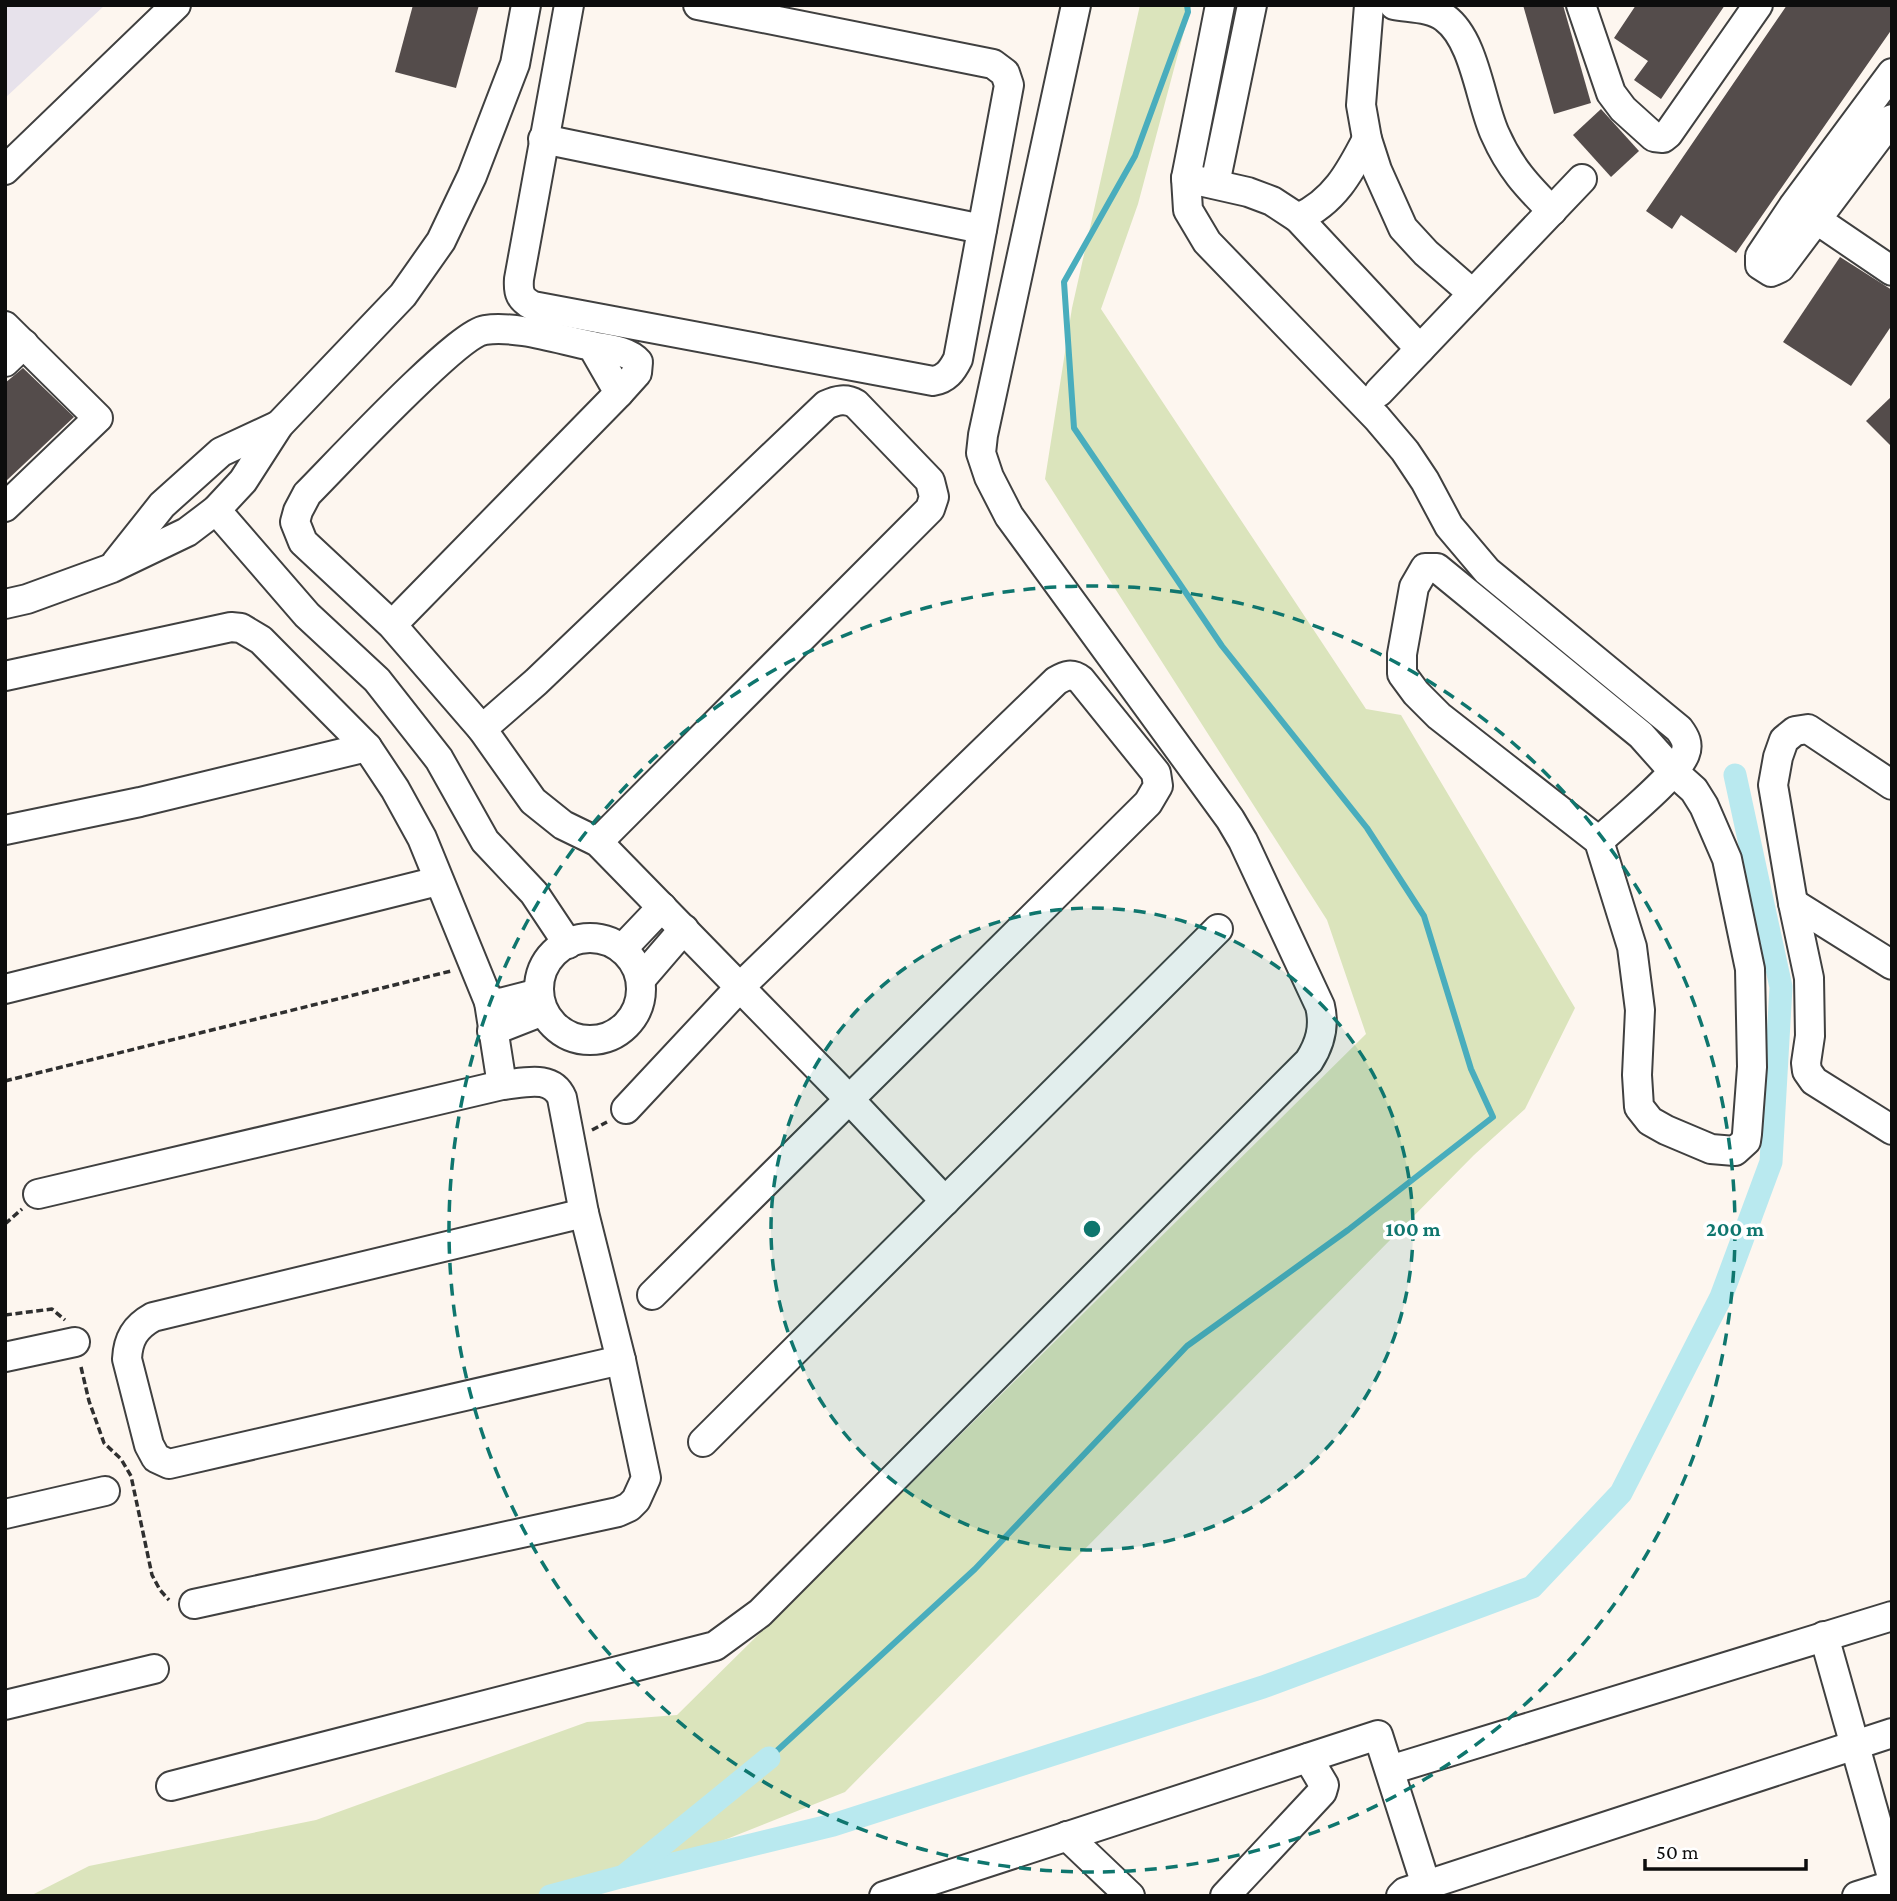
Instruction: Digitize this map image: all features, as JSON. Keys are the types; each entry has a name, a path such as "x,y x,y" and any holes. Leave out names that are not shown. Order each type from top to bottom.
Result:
{"street":[{"path":"5,170 176,5"},
{"path":"5,604 27,599 112,568 187,532 216,510 243,481 279,425 403,296 441,241 472,176 511,76 526,5"},
{"path":"569,5 519,279 519,295 524,301 533,306 933,381 941,380 953,369 958,359 1009,85 1005,73 993,64 698,5"},
{"path":"171,1786 715,1646 760,1613 1309,1061 1316,1050 1322,1033 1323,1018 1320,1006 1243,841 1230,819 1009,516 989,477 981,453 1076,5"},
{"path":"1220,5 1186,178 1188,210 1207,242 1377,418 1405,451 1466,550 1487,571 1679,729 1687,740 1685,753 1674,772 1599,841"},
{"path":"1215,184 1252,5"},
{"path":"1369,5 1361,105 1367,139 1377,170 1403,228 1472,293"},
{"path":"1394,5 1432,10 1443,16 1460,33 1495,134 1518,177 1552,211"},
{"path":"1604,5 1585,17 1607,83 1617,102 1650,134 1663,138 1758,5"},
{"path":"1892,72 1794,205 1760,256 1760,265 1771,272 1777,271 1892,118"},
{"path":"543,139 982,229"},
{"path":"1298,218 1335,192 1367,139"},
{"path":"1186,178 1272,201 1298,218 1420,349"},
{"path":"1379,393 1581,179"},
{"path":"1817,220 1892,271"},
{"path":"392,625 619,393 592,346 518,331 485,330 476,333 447,354 302,502 295,522 303,542 392,625 482,729 533,801 563,825 598,842 945,1201"},
{"path":"5,507 98,418 11,344"},
{"path":"482,729 536,682 826,405 841,400 850,400 856,404 930,481 934,497 930,509 598,842"},
{"path":"112,568 162,505 221,452 279,425"},
{"path":"216,510 307,615 377,680 439,759 485,841 534,893 568,944"},
{"path":"1425,568 1437,568 1630,726 1694,790 1704,806 1727,859 1750,969 1752,1067 1747,1134 1746,1142 1735,1151 1711,1149 1666,1130 1650,1121 1639,1107 1637,1076 1640,1010 1632,947 1599,841 1439,716 1402,674 1402,654 1414,586 1425,568"},
{"path":"5,677 230,628 241,628 261,640 367,747 396,789 422,838 489,1002 502,1085"},
{"path":"626,1109 740,987 1056,681 1068,675 1075,675 1081,680 1156,773 1158,786 1147,803 652,1295"},
{"path":"1892,785 1808,729 1795,731 1784,740 1773,785 1809,978 1810,1036 1807,1071 1814,1081 1892,1130"},
{"path":"5,830 140,802 367,747"},
{"path":"5,989 438,881"},
{"path":"1793,903 1892,965"},
{"path":"622,949 662,907"},
{"path":"641,979 684,929"},
{"path":"703,1442 1218,929"},
{"path":"596,938 622,949 634,962 641,979 637,1012 627,1025 614,1035 598,1040 581,1040 565,1035 552,1024 541,1002 541,978 546,964 568,944 581,939 596,938"},
{"path":"489,1002 541,1002"},
{"path":"492,1031 541,1002"},
{"path":"38,1194 502,1085 551,1083 562,1098 584,1213 621,1360 646,1478 642,1490 629,1507 618,1512 194,1604"},
{"path":"584,1213 153,1317 141,1323 132,1334 127,1359 149,1445 156,1458 169,1464 621,1360"},
{"path":"5,1357 75,1342"},
{"path":"5,1514 105,1491"},
{"path":"1390,1770 1892,1616"},
{"path":"1824,1636 1892,1877"},
{"path":"5,1705 154,1669"},
{"path":"884,1896 930,1890 1067,1836 1378,1735 1390,1770 1413,1891 1892,1733"},
{"path":"1225,1896 1322,1792 1324,1785 1308,1758"},
{"path":"1067,1836 1130,1896"},
{"path":"1857,1896 1892,1885"}],"path":[{"path":"5,1082 473,965"},
{"path":"569,1132 597,1129 626,1109"},
{"path":"5,1315 52,1309 70,1327 89,1401 104,1443 121,1459 131,1476 152,1576 169,1599 175,1603 194,1604"}],"shaded area":[{"path":"5,5 105,5 5,98"}],"green space":[{"path":"1140,5 1191,5 1138,204 1101,309 1366,709 1401,715 1575,1008 1525,1109 1474,1155 845,1792 583,1896 30,1896 89,1866 316,1820 587,1722 677,1715 1366,1034 1327,920 1045,479 1072,308"}],"building":[{"path":"413,5 479,5 456,88 395,72"},
{"path":"1523,5 1563,5 1591,103 1554,114"},
{"path":"1636,5 1725,5 1661,99 1634,80 1648,61 1614,38"},
{"path":"1787,5 1892,5 1892,29 1736,253 1681,215 1672,229 1646,211"},
{"path":"1601,109 1639,151 1611,177 1573,135"},
{"path":"1840,257 1892,290 1892,325 1851,386 1783,342"},
{"path":"23,368 74,417 5,482 5,383"},
{"path":"1892,396 1892,447 1866,421"}],"waterway":[{"path":"769,1758 975,1569 1187,1346 1348,1230 1493,1117 1471,1069 1424,916 1367,828 1222,646 1074,428 1064,282 1135,156 1188,12 1187,5"},
{"path":"624,1876 833,1825 1263,1687 1532,1587 1621,1493 1721,1297 1771,1162 1781,987 1735,775"},
{"path":"550,1896 624,1876 769,1758"}]}
